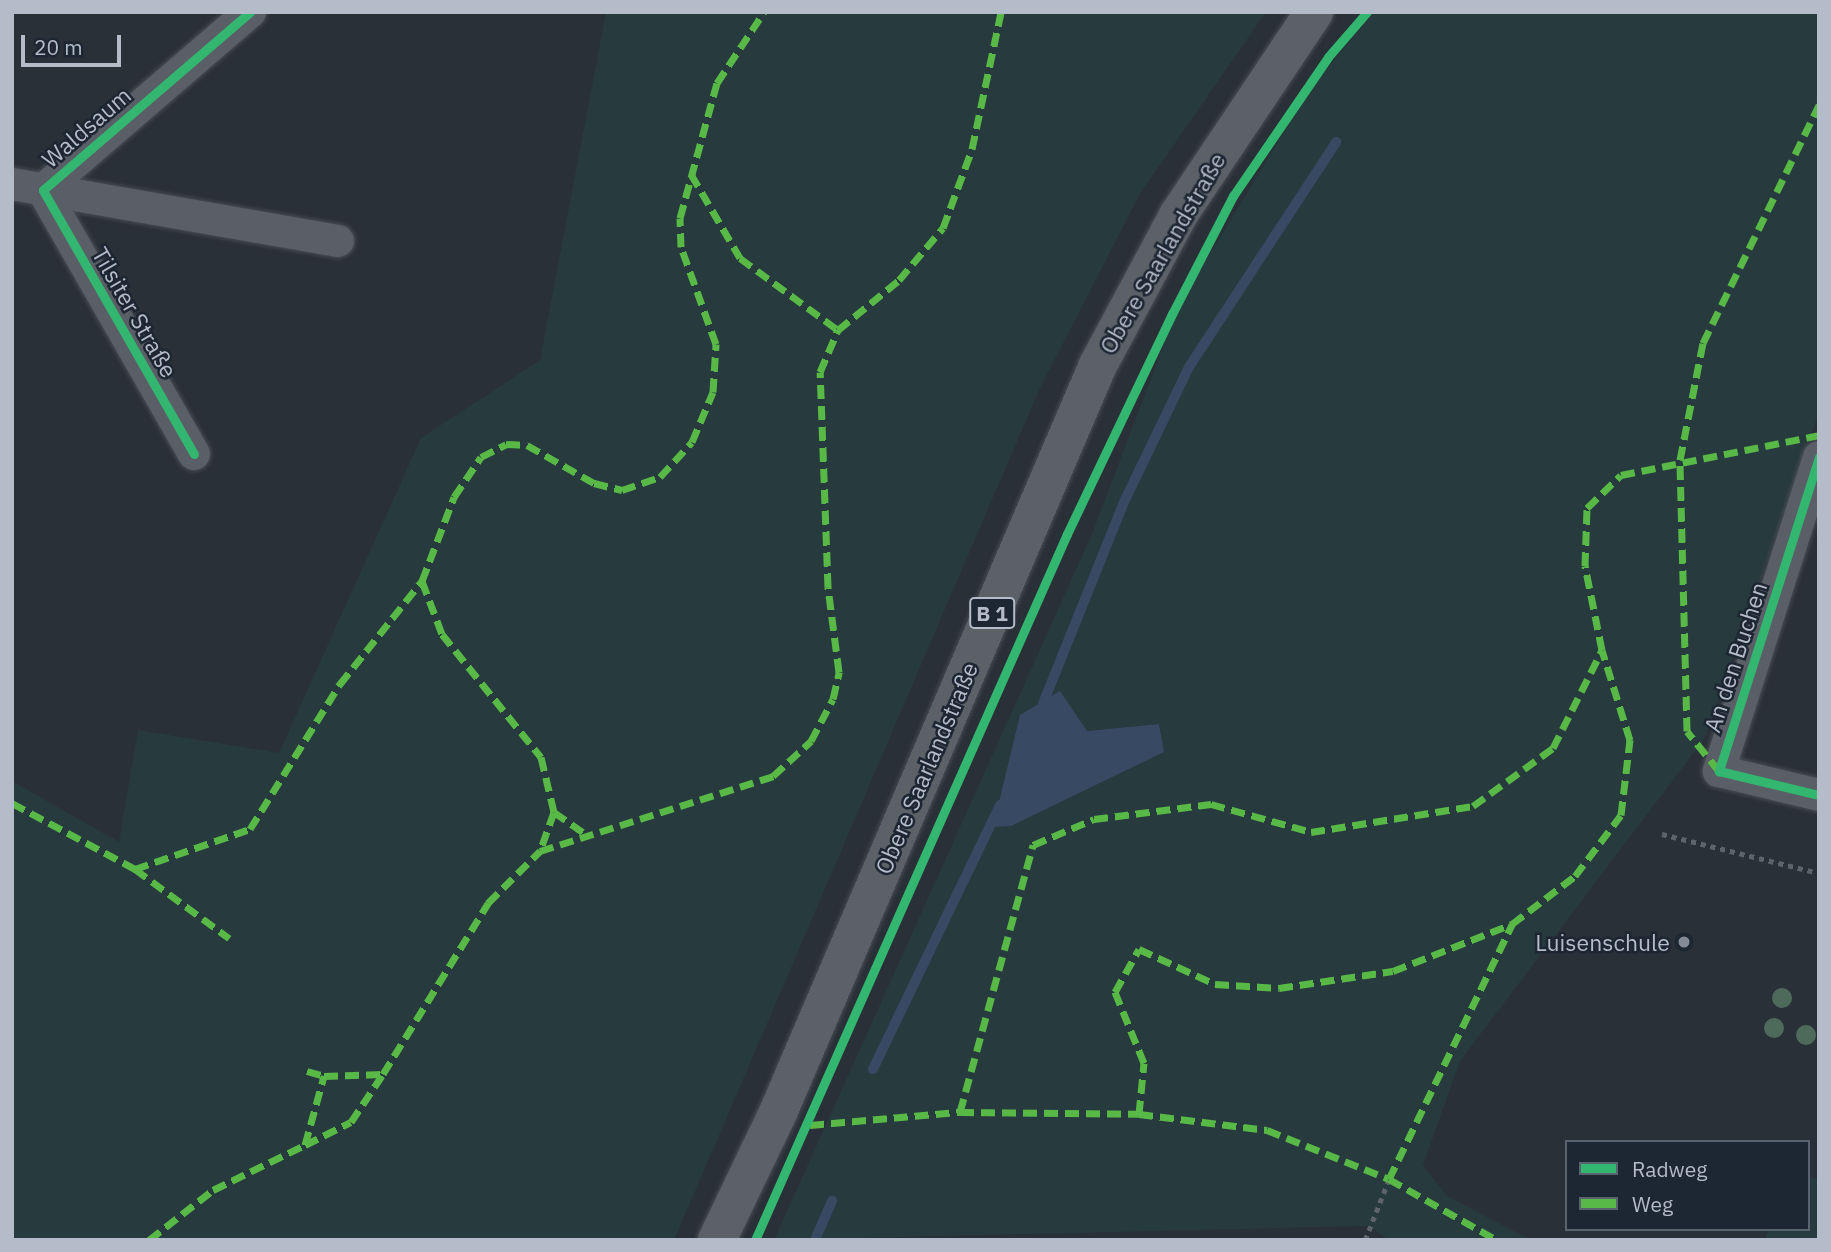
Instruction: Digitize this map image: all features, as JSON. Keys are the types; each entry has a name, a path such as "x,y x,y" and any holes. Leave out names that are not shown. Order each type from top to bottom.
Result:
{"main road":[{"name":"Obere Saarlandstraße","path":"718,1240 777,1115 1098,365 1179,214 1314,12"}],"street":[{"name":"Waldsaum","path":"27,187 250,12"},
{"path":"27,187 338,241"},
{"name":"Tilsiter Straße","path":"27,187 194,454"},
{"name":"An den Buchen","path":"1819,457 1719,771 1819,795"}],"path":[{"path":"1662,834 1819,873"},
{"path":"1365,1240 1389,1179"}],"green space":[{"path":"606,12 1266,12 1141,192 1040,388 674,1240 12,1240 12,781 119,842 138,730 279,753 421,438 540,360"},
{"path":"1374,12 1819,12 1819,412 1705,738 1460,1061 1423,1165 1447,1196 1531,1240 1389,1240 1369,1226 774,1240 1092,534 1178,307 1310,89","holes":["1075,714 1086,731 1159,724 1161,733 1075,737"]},
{"path":"1810,1177 1819,1180 1819,1240 1764,1240 1768,1231 1810,1231"}],"water":[{"path":"1060,691 1087,731 1159,724 1164,752 1011,826 993,827 1020,715"}],"waterway":[{"path":"1040,711 1125,500 1189,367 1336,142"},
{"path":"873,1069 1000,805"},
{"path":"815,1240 832,1201"}],"marked path":[{"path":"135,869 250,829 340,684 422,581 454,497 481,457 506,444 527,445 594,483 622,490 660,477 692,442 713,392 716,344 681,247 680,218 717,83 764,12"},
{"path":"149,1240 213,1190 305,1145 324,1076 383,1074 488,903 540,851 773,776 811,741 833,699 839,672 828,587 820,372 838,330 899,280 943,228 972,149 1001,12"},
{"path":"1719,771 1687,731 1680,460 1703,343 1819,105"},
{"path":"691,174 740,258 838,330"},
{"path":"1389,1179 1512,924 1575,876 1621,815 1630,740 1602,650 1585,566 1587,508 1621,475 1819,435"},
{"path":"422,581 442,634 541,757 554,812 540,851"},
{"path":"960,1112 1033,845 1094,819 1211,804 1311,832 1473,806 1553,748 1602,650"},
{"path":"12,803 135,869 229,938"},
{"path":"554,812 587,835"},
{"path":"1139,1114 1144,1063 1115,992 1139,949 1215,984 1279,988 1393,971 1512,924"},
{"path":"307,1071 324,1076"},
{"path":"305,1145 351,1122 383,1074"},
{"path":"810,1125 960,1112 1139,1114 1267,1130 1389,1179 1497,1240"}],"cycle path":[{"path":"194,454 43,190 250,12"},
{"path":"755,1240 1067,534 1172,314 1233,196 1328,57 1367,12"},
{"path":"1819,457 1719,771 1819,795"}],"place":[{"name":"Luisenschule","path":"1684,942"}]}
